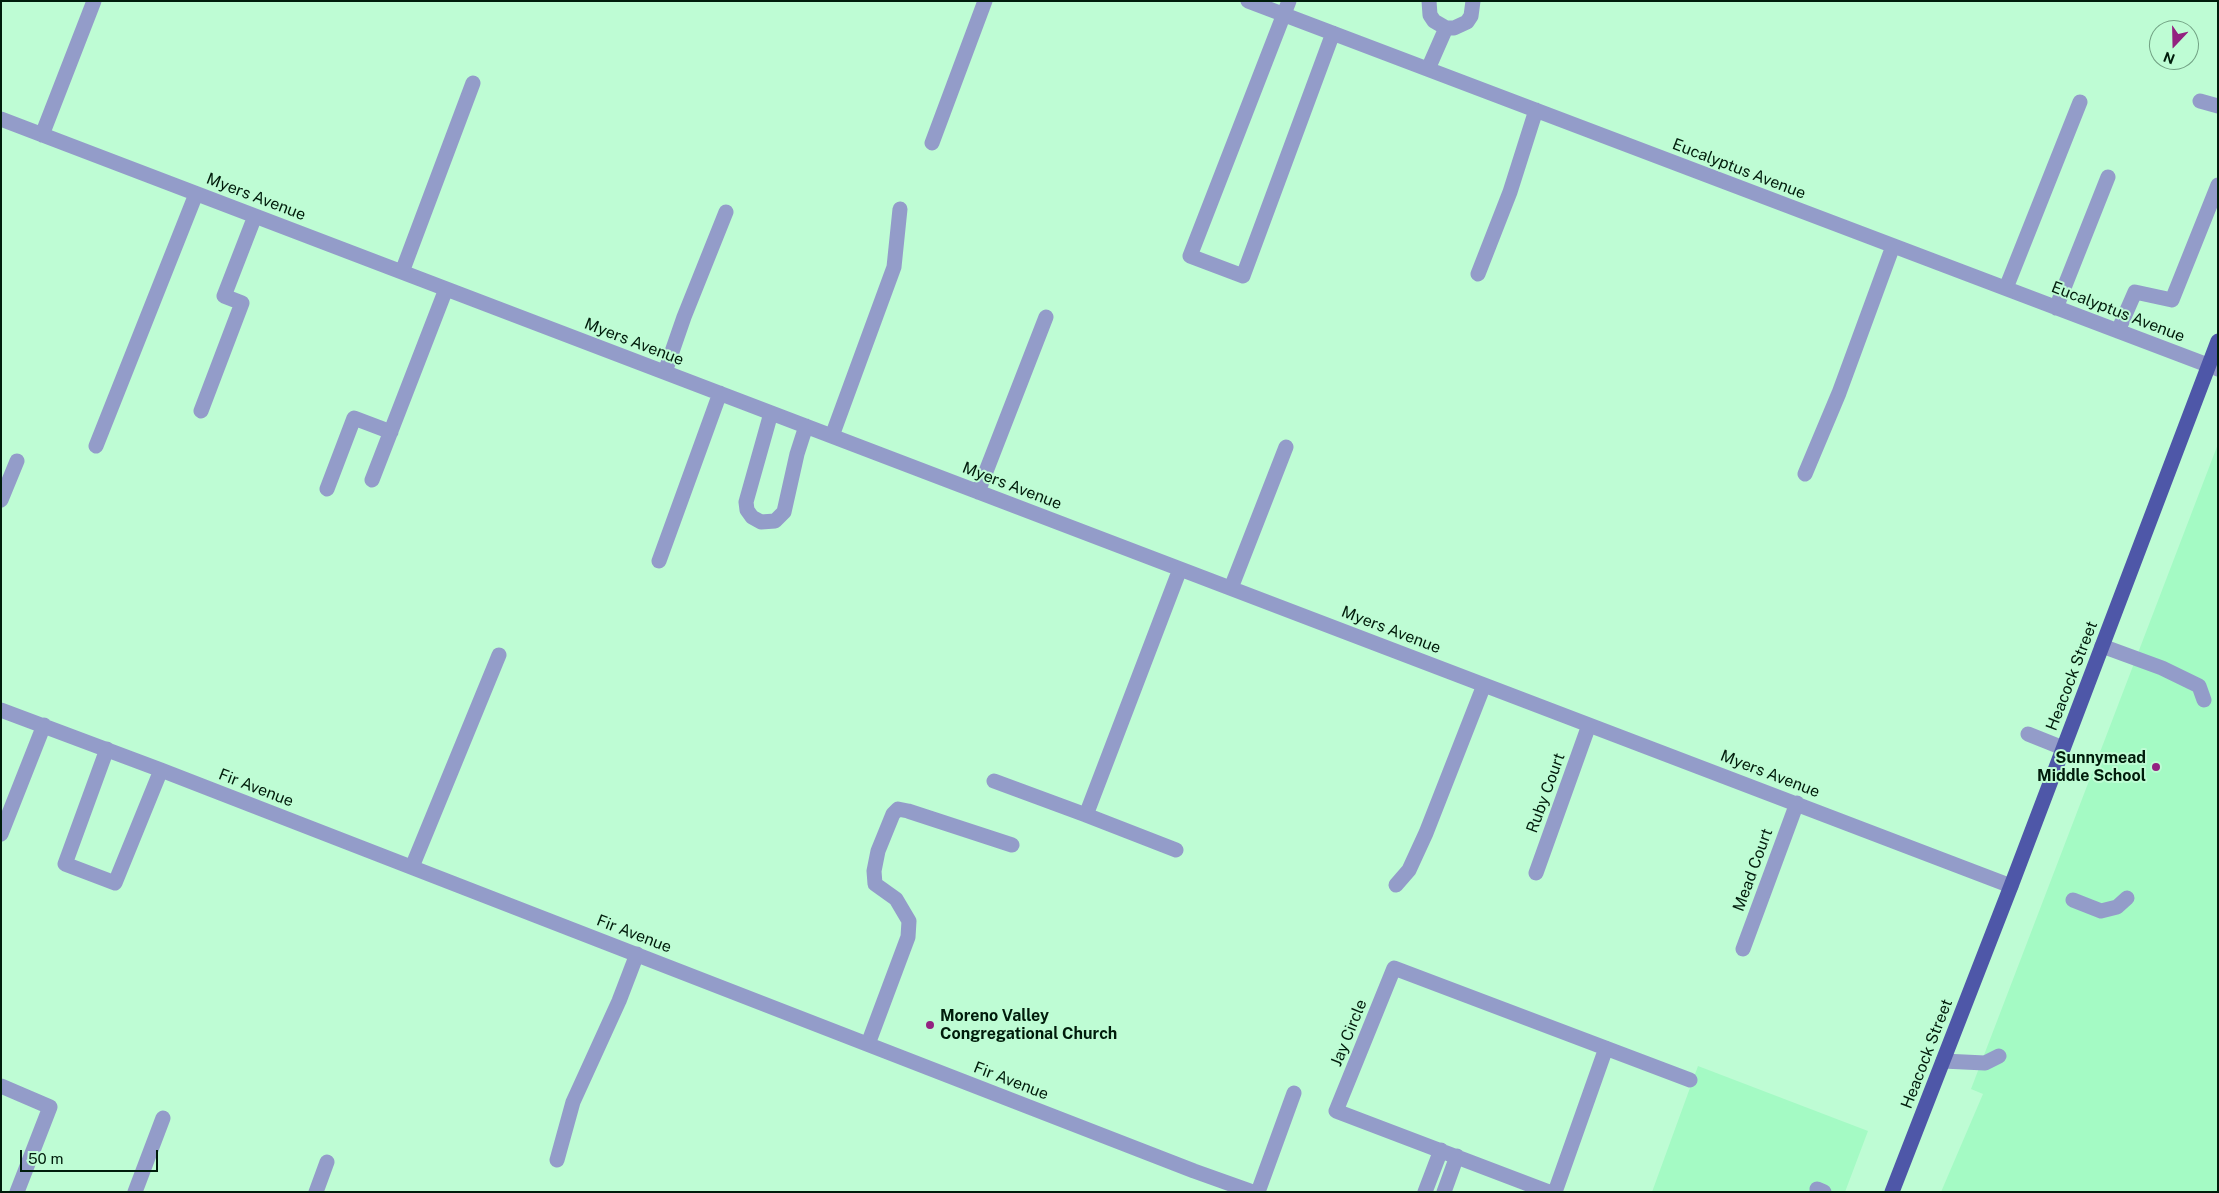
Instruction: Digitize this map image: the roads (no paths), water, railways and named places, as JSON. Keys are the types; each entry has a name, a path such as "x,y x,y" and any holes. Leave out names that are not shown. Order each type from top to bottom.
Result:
{"main road":[{"name":"Heacock Street","path":"1892,1192 2102,646 2213,367 2218,340"}],"street":[{"path":"42,135 94,1"},
{"path":"932,143 985,1"},
{"name":"Eucalyptus Avenue","path":"1248,1 1287,8 1333,33 1428,70 2213,367"},
{"path":"1429,1 1430,15 1434,21 1446,28 1461,26 1467,22 1471,16 1473,1"},
{"path":"1287,8 1190,256 1243,276 1333,33"},
{"path":"1428,70 1446,28"},
{"path":"402,272 473,83"},
{"path":"2200,101 2218,106"},
{"path":"2006,288 2080,102"},
{"path":"1478,274 1510,192 1536,110"},
{"name":"Myers Avenue","path":"1,119 2011,886"},
{"path":"2056,308 2108,177"},
{"path":"2118,331 2135,292 2172,300 2218,185"},
{"path":"96,446 196,194"},
{"path":"832,436 894,267 900,209"},
{"path":"665,372 684,317 726,212"},
{"path":"201,411 242,303 224,296 255,216"},
{"path":"1805,474 1839,393 1893,246"},
{"path":"372,480 446,289"},
{"path":"978,492 1046,317"},
{"path":"659,561 720,394"},
{"path":"771,413 746,502 747,510 752,517 761,522 775,521 784,512 806,426"},
{"path":"327,489 354,418 391,432"},
{"path":"1231,588 1286,446"},
{"path":"1,500 17,461"},
{"path":"1086,815 1180,569"},
{"path":"2102,646 2162,668 2199,686 2204,700"},
{"path":"412,867 499,655"},
{"path":"1396,885 1409,870 1426,833 1484,685"},
{"name":"Fir Avenue","path":"1,710 107,749 1253,1192"},
{"name":"Ruby Court","path":"1536,873 1589,725"},
{"path":"1,834 44,726"},
{"path":"2028,734 2063,748"},
{"path":"107,749 65,864 115,883 161,770"},
{"path":"994,781 1176,850"},
{"name":"Mead Court","path":"1743,949 1797,803"},
{"path":"868,1044 908,937 909,921 896,899 875,884 874,871 878,851 893,814 898,809 908,811 1012,845"},
{"path":"2073,900 2101,911 2116,908 2127,898"},
{"path":"557,1160 573,1102 619,1001 637,954"},
{"name":"Jay Circle","path":"1549,1192 1336,1111 1394,968 1690,1080"},
{"path":"1556,1192 1606,1048"},
{"path":"1943,1061 1985,1064 1999,1056"},
{"path":"1,1086 50,1107 17,1192"},
{"path":"1258,1192 1294,1093"},
{"path":"135,1192 163,1118"},
{"path":"1425,1192 1441,1150"},
{"path":"1444,1192 1457,1156"},
{"path":"316,1192 327,1162"}],"place":[{"name":"Sunnymead Middle School","path":"2156,767"},
{"name":"Moreno Valley Congregational Church","path":"930,1025"}]}
